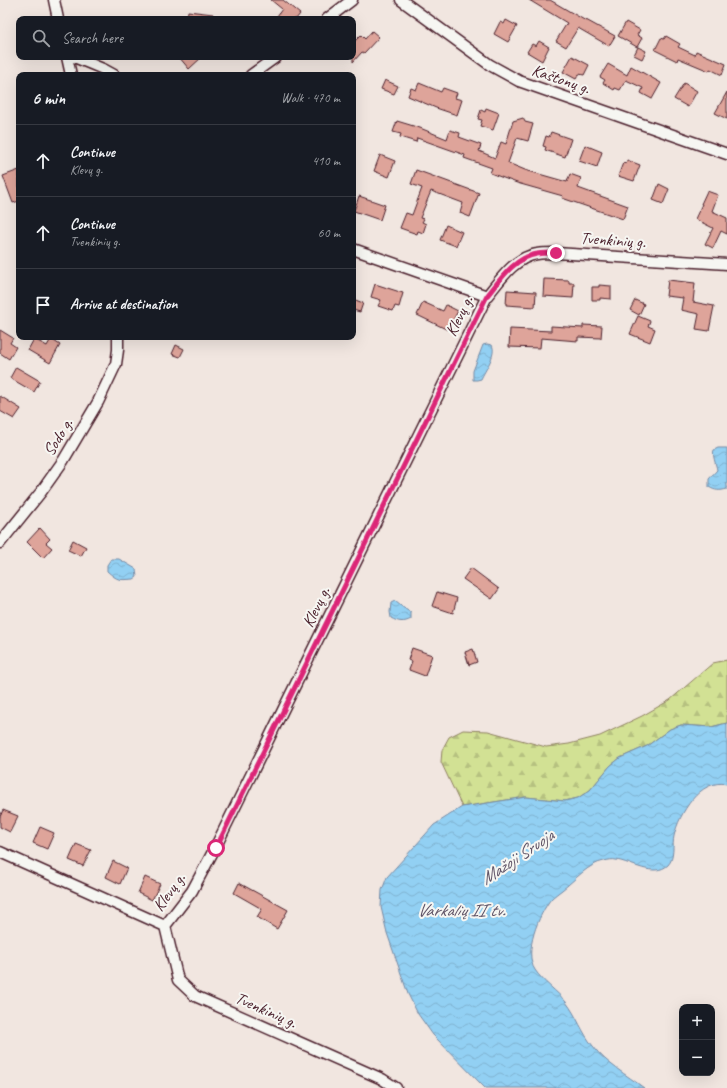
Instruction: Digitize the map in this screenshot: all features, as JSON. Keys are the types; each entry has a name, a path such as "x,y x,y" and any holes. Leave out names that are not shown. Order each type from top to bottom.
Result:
{"street":[{"path":"54,0 57,16"},
{"path":"331,16 352,0"},
{"name":"Kaštonų g.","path":"401,0 490,65 519,81 727,154"},
{"path":"68,60 70,72"},
{"path":"81,60 108,72"},
{"path":"255,72 272,60"},
{"path":"356,250 487,296"},
{"name":"Tvenkinių g.","path":"487,296 508,271 521,259 536,254 556,253 727,264"},
{"name":"Klevų g.","path":"165,926 192,891 216,848 487,296"},
{"name":"Sodo g.","path":"0,543 41,492 63,461 98,402 116,364 118,340"},
{"path":"0,852 165,926"},
{"name":"Tvenkinių g.","path":"165,926 178,980 195,996 382,1079 396,1088"}],"green space":[{"path":"727,660 727,723 711,727 681,725 670,729 647,746 620,758 610,766 590,790 578,798 565,801 526,797 462,807 441,762 442,750 449,737 463,730 488,731 546,747 569,744 600,736 642,716 670,700 713,663"}],"water":[{"path":"483,345 492,345 492,357 481,379 473,380 473,371"},
{"path":"718,448 727,448 727,489 720,490 709,487 709,479 717,470 714,450"},
{"path":"111,559 119,559 136,569 137,577 134,579 122,580 114,577 107,571 107,565"},
{"path":"395,601 411,613 411,619 401,622 391,618 391,603"},
{"name":"Varkalių II tv.","path":"727,723 727,784 708,786 692,800 686,808 674,836 672,859 668,865 662,869 649,870 622,861 609,860 593,865 551,899 542,914 534,933 531,953 535,970 542,979 566,1002 586,1036 598,1052 610,1063 644,1088 485,1088 433,1035 418,1014 408,994 387,933 381,907 382,890 387,877 434,825 462,807 526,797 565,801 578,798 590,790 610,766 620,758 647,746 670,729 681,725 711,727"}],"building":[{"path":"271,0 283,0 300,14 298,16 277,16 282,9"},
{"path":"529,0 550,0 615,36 609,46 578,28 566,47 556,41 567,23"},
{"path":"188,11 213,14 213,16 187,16"},
{"path":"506,20 517,26 508,42 494,34 500,22 504,24"},
{"path":"626,22 640,30 637,35 642,38 637,47 618,36"},
{"path":"372,31 379,37 364,53 362,52 356,59 356,40 361,35 365,39"},
{"path":"666,36 680,44 678,47 695,55 696,51 726,64 722,75 710,69 709,71 678,58 677,61 655,50 661,38 664,39"},
{"path":"539,41 549,47 542,61 527,52 532,44 536,46"},
{"path":"638,47 646,51 642,59 634,55"},
{"path":"572,56 589,65 584,75 579,74 576,79 563,72"},
{"path":"182,60 199,60 189,69"},
{"path":"608,64 627,75 631,66 661,83 652,99 641,93 643,88 626,80 620,90 615,88 614,90 603,83 605,80 600,77"},
{"path":"385,80 398,86 394,94 381,89"},
{"path":"419,83 441,92 443,88 457,93 455,98 462,100 457,115 408,96 411,88 416,90"},
{"path":"684,83 697,91 688,107 674,99"},
{"path":"727,92 727,119 715,113"},
{"path":"486,108 499,113 493,130 480,126 482,120 478,119 481,110 485,112"},
{"path":"523,118 525,122 533,124 528,141 517,138 508,163 525,170 567,182 570,174 581,178 578,188 628,206 623,219 562,198 563,196 517,183 490,173 492,168 464,158 465,155 417,138 416,142 400,137 401,134 393,132 397,121 420,128 447,139 450,130 460,133 459,137 481,145 479,151 495,158 501,142 506,144 513,121"},
{"path":"551,132 571,139 565,157 545,150 546,147 543,146 546,136 549,137"},
{"path":"585,145 602,152 597,167 579,161"},
{"path":"380,155 395,161 389,177 374,171"},
{"path":"627,160 640,165 634,181 618,176 623,163 626,164"},
{"path":"416,170 479,193 470,217 460,213 463,203 431,191 420,218 424,219 422,222 426,224 423,233 418,231 417,234 400,228 406,213 412,215 422,188 411,184"},
{"path":"16,171 16,202 13,203 3,176"},
{"path":"659,184 669,189 663,204 653,200"},
{"path":"707,191 718,195 712,211 727,218 727,234 721,231 713,248 705,244 713,228 695,219"},
{"path":"359,196 385,205 380,220 356,212 356,205"},
{"path":"446,225 462,232 456,246 440,240"},
{"path":"544,279 569,280 569,283 574,283 573,298 543,296"},
{"path":"668,280 695,283 693,302 714,306 709,331 696,329 699,314 681,310 683,298 666,296"},
{"path":"375,284 403,293 399,307 395,306 393,311 378,306 381,300 371,297"},
{"path":"599,285 611,286 611,299 600,298 600,300 592,300 592,287 599,287"},
{"path":"507,290 536,292 535,307 506,305"},
{"path":"356,300 363,303 360,312 356,311"},
{"path":"635,300 644,304 639,315 630,310"},
{"path":"423,302 443,311 446,305 458,311 448,330 417,315"},
{"path":"638,316 650,321 648,326 655,329 650,342 630,334"},
{"path":"583,325 602,326 601,338 578,337 578,341 541,338 540,348 509,347 510,329 551,331 551,326 583,328"},
{"path":"0,330 13,338 10,343 16,347 9,359 0,353"},
{"path":"33,340 47,346 50,340 52,340 60,345 50,363 28,350"},
{"path":"176,345 184,349 180,357 172,354"},
{"path":"16,367 40,381 34,392 10,378"},
{"path":"0,396 21,409 14,419 0,411"},
{"path":"40,528 50,539 46,543 52,548 43,558 27,542"},
{"path":"73,540 86,547 81,556 68,550"},
{"path":"471,568 499,589 492,599 463,579"},
{"path":"437,592 457,598 453,613 432,606"},
{"path":"412,648 432,655 425,676 409,670 412,662 408,660"},
{"path":"473,649 477,662 469,665 465,652"},
{"path":"3,810 18,816 10,832 0,827 0,817"},
{"path":"40,827 54,833 47,849 33,843"},
{"path":"76,844 91,850 83,866 69,860"},
{"path":"113,861 127,868 120,884 106,877"},
{"path":"145,877 160,884 152,900 138,893"},
{"path":"239,883 288,910 277,929 257,917 262,909 234,893"}],"route":[{"path":"216,848 487,296 508,271 521,259 536,254 556,253"}],"water label":[{"name":"Mažoji Sruoja","path":"517,857"}]}
